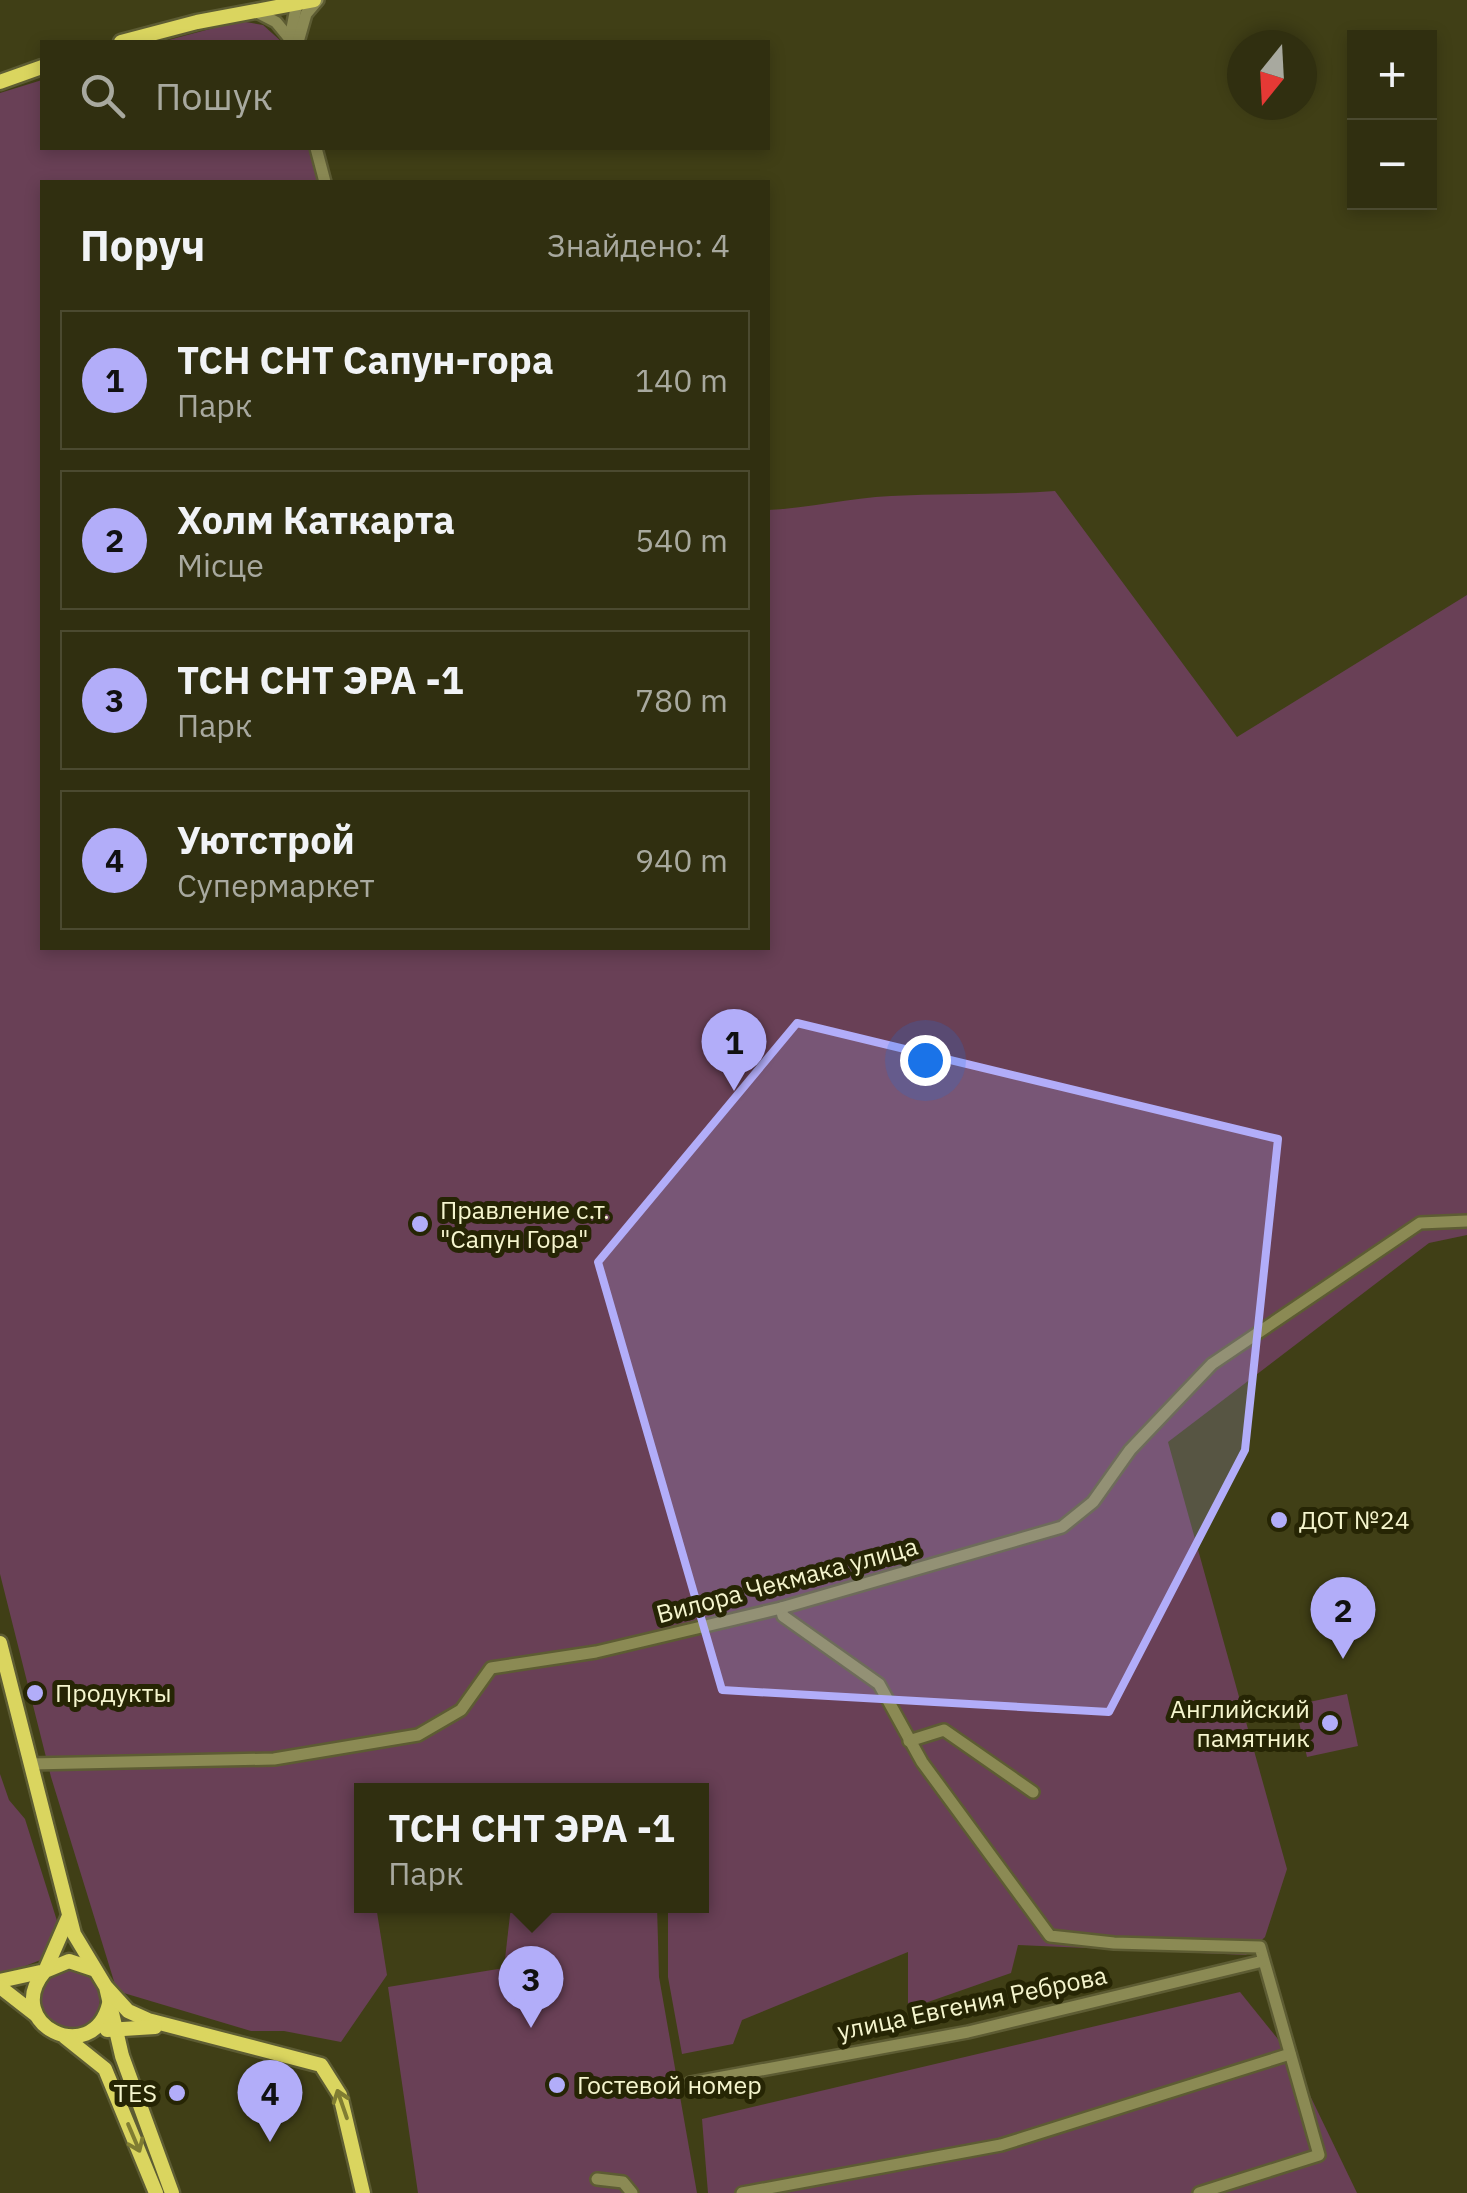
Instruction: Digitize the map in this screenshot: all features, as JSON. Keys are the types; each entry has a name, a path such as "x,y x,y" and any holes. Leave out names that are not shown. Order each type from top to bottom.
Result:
{"main road":[{"path":"130,40 316,0"},
{"path":"0,82 40,68"},
{"path":"0,1642 68,1916 94,1969 128,2011 165,2026 278,2051 321,2065 333,2080 348,2121 363,2193"},
{"path":"36,2015 33,1994 57,1952 68,1916"},
{"path":"0,1984 69,1961 94,1969"},
{"path":"0,1984 47,2028 102,2064 156,2193"},
{"path":"106,1987 122,2056 172,2193"},
{"path":"87,2033 104,2019 109,2004"},
{"path":"64,2036 165,2026"},
{"path":"122,2056 127,2040 149,2028"}],"street":[{"path":"294,40 316,0"},
{"path":"297,4 302,23"},
{"path":"293,40 297,4"},
{"path":"255,11 276,22 292,40"},
{"path":"317,150 324,180"},
{"name":"Вилора Чекмака улица","path":"30,1764 274,1759 418,1735 461,1710 491,1668 596,1652 781,1608 1062,1526 1093,1502 1130,1450 1212,1364 1420,1224 1467,1221"},
{"path":"781,1608 784,1616 879,1684 909,1741 1038,1923 1062,1940 1260,1947 1319,2155 1199,2193"},
{"path":"909,1741 944,1730 1033,1792"},
{"name":"улица Евгения Реброва","path":"690,2083 968,2032 1264,1960"},
{"path":"742,2193 1001,2145 1290,2054"},
{"path":"597,2179 623,2182 632,2193"}],"highlighted area":[{"path":"797,1023 1278,1139 1245,1450 1109,1712 722,1690 598,1262"}],"shaded area":[{"path":"240,21 263,25 280,40 169,40"},
{"path":"40,81 40,150 314,150 322,180 40,180 40,950 770,950 770,510 891,496 1055,491 1237,737 1467,595 1467,1235 1429,1243 1168,1442 1287,1869 1265,1937 1246,1955 1018,1945 1011,1973 908,2009 908,1952 742,2020 733,2044 682,2054 668,1977 668,1913 709,1913 709,1783 354,1783 354,1913 377,1913 387,1975 341,2042 284,2031 251,2031 117,1991 51,1777 0,1574 0,93"},
{"path":"1347,1694 1358,1746 1307,1757 1295,1705"},
{"path":"0,1774 9,1800 25,1819 58,1924 43,1959 0,1976"},
{"path":"510,1913 657,1913 659,1977 697,2193 418,2193 388,1987 504,1968"},
{"path":"69,1968 91,1977 100,1999 91,2021 69,2030 47,2021 38,1999 47,1977"},
{"path":"1240,1992 1290,2054 1357,2193 708,2193 702,2119"}],"place":[{"name":"ТСН СНТ Сапун-гора","path":"734,1091"},
{"name":"Правление с.т. \"Сапун Гора\"","path":"420,1224"},
{"name":"ДОТ №24","path":"1279,1520"},
{"name":"Холм Каткарта","path":"1343,1659"},
{"name":"Продукты","path":"35,1693"},
{"name":"Английский памятник","path":"1330,1723"},
{"name":"ТСН СНТ ЭРА -1","path":"531,2028"},
{"name":"Гостевой номер","path":"557,2085"},
{"name":"TES","path":"177,2093"},
{"name":"Уютстрой","path":"270,2142"}]}
